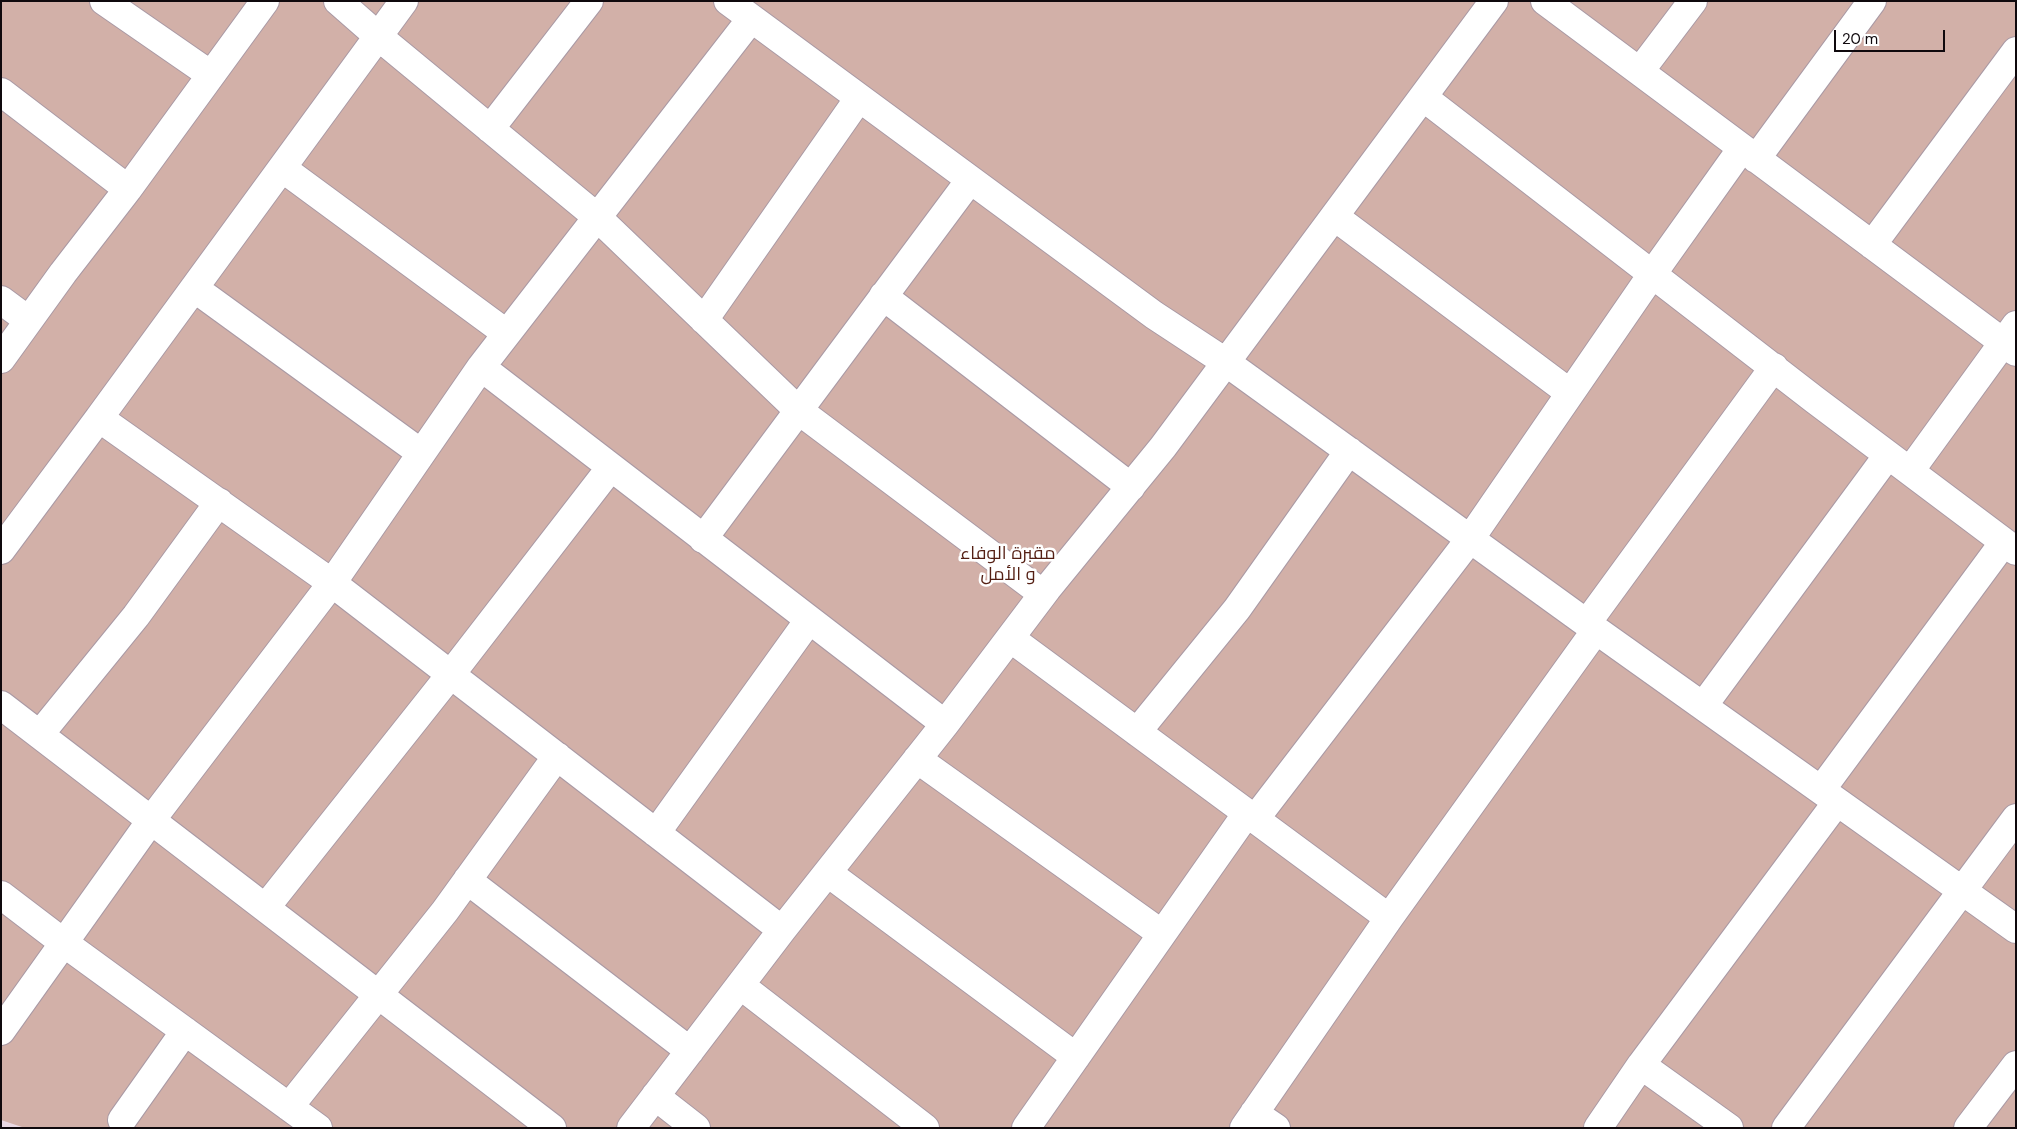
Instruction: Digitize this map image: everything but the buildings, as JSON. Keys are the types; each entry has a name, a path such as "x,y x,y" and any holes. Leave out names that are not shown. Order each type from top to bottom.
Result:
{"lane":[{"path":"104,1 211,75"},
{"path":"1,359 265,1"},
{"path":"338,1 597,217 798,410 1043,594"},
{"path":"1,550 404,1"},
{"path":"490,129 589,1"},
{"path":"728,1 1154,315 1227,363 1592,627 2016,929"},
{"path":"631,1128 782,930 945,724 1043,594 1131,487 1227,363 1494,1"},
{"path":"1545,1 1872,245 2012,340 1910,471"},
{"path":"1640,71 1693,1"},
{"path":"1026,1128 1162,934 1251,816 1337,710 1470,539 1653,273 1872,1"},
{"path":"1,1031 152,820 332,583 481,367 751,19"},
{"path":"1872,245 2016,51"},
{"path":"1,92 128,189"},
{"path":"1423,97 2010,547 1829,796 1598,1128"},
{"path":"704,320 859,98"},
{"path":"282,168 506,334"},
{"path":"703,538 970,180"},
{"path":"1335,217 1570,393"},
{"path":"194,288 421,454"},
{"path":"883,296 1131,487"},
{"path":"1,300 28,320"},
{"path":"481,367 945,724"},
{"path":"1258,1123 1389,918 1774,367"},
{"path":"99,418 332,583 782,930"},
{"path":"1137,732 1237,609 1349,451"},
{"path":"1703,706 1888,455"},
{"path":"266,907 451,674 610,467"},
{"path":"40,734 136,616 219,502"},
{"path":"656,833 809,620"},
{"path":"1010,638 1389,918"},
{"path":"1,705 552,1128"},
{"path":"289,1107 467,880 557,756"},
{"path":"917,759 1162,934"},
{"path":"1786,1128 2016,818"},
{"path":"828,873 1076,1057"},
{"path":"467,880 690,1051"},
{"path":"1,895 318,1128"},
{"path":"740,985 925,1128"},
{"path":"122,1120 185,1031"},
{"path":"1641,1065 1729,1128"},
{"path":"1968,1128 2016,1065"},
{"path":"655,1096 696,1128"}],"green space":[{"name":"مقبرة الوفاء و الأمل","path":"1,1 2016,1 2016,1128 25,1128 1,1120"}]}
